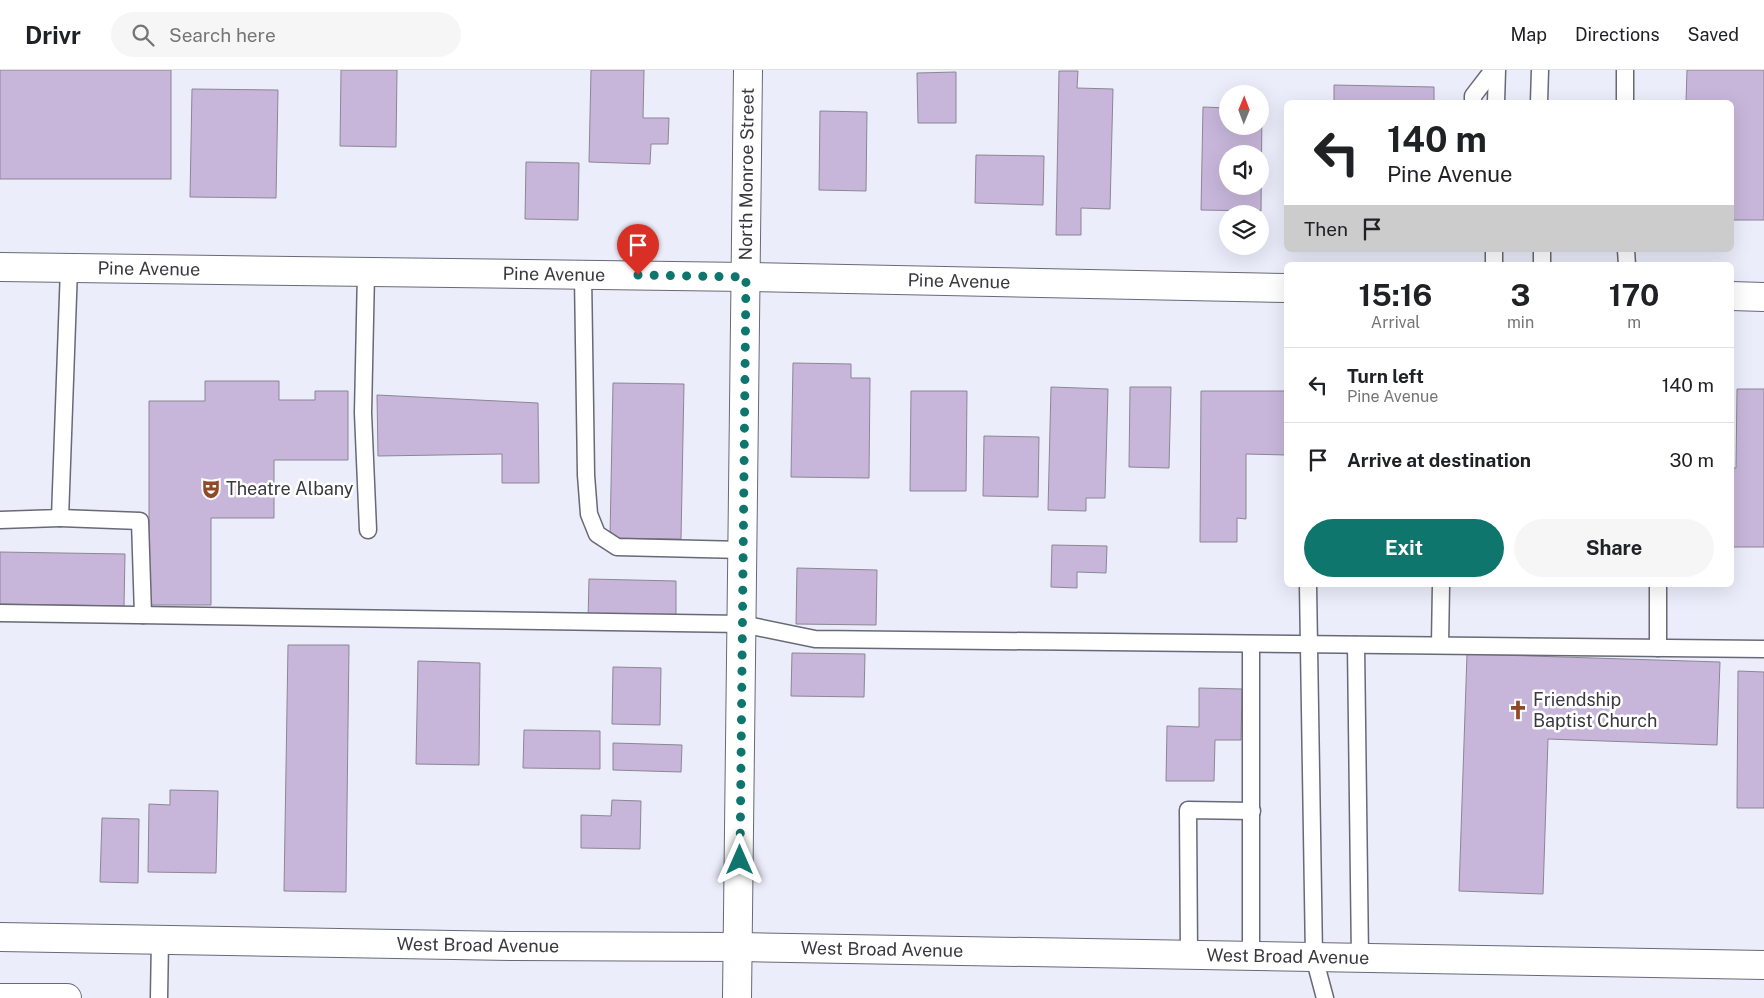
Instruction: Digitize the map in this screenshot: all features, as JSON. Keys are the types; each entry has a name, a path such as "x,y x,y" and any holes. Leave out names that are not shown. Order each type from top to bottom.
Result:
{"main road":[{"name":"North Monroe Street","path":"737,998 748,70"},
{"name":"Pine Avenue","path":"0,267 746,277 1284,288"},
{"path":"1734,296 1764,297"},
{"name":"West Broad Avenue","path":"0,937 739,947 1764,965"},
{"path":"0,998 67,998"}],"lane":[{"path":"1473,100 1473,96 1495,70"},
{"path":"1495,70 1496,100"},
{"path":"1539,100 1540,70"},
{"path":"1625,70 1625,100"},
{"path":"60,518 69,268"},
{"path":"366,272 364,413 368,530"},
{"path":"583,275 586,474 589,514 596,534 617,547 743,550"},
{"path":"0,520 60,518 140,521 142,615"},
{"path":"1308,587 1314,957 1325,998"},
{"path":"1440,646 1441,587"},
{"path":"1658,587 1658,648"},
{"path":"0,613 742,624 815,639 1764,648"},
{"path":"1251,644 1251,956"},
{"path":"1356,645 1360,958"},
{"path":"1188,955 1188,810 1252,811"},
{"path":"159,998 160,939"}],"building":[{"path":"0,70 171,70 171,179 0,179"},
{"path":"341,70 397,70 396,147 340,146"},
{"path":"591,70 644,70 643,118 669,118 668,144 651,144 650,164 589,162"},
{"path":"1687,70 1764,70 1764,220 1734,220 1734,100 1686,100"},
{"path":"1059,71 1078,71 1077,88 1113,89 1110,209 1081,208 1081,235 1056,235"},
{"path":"956,72 956,123 918,123 917,73"},
{"path":"1334,85 1434,87 1434,100 1334,100"},
{"path":"192,89 278,90 276,198 190,197"},
{"path":"1203,107 1219,108 1219,135 1262,135 1262,145 1219,145 1219,195 1261,195 1261,205 1219,205 1219,210 1201,210"},
{"path":"820,111 867,112 866,191 819,190"},
{"path":"976,155 1044,156 1043,205 975,203"},
{"path":"526,162 579,163 578,220 525,219"},
{"path":"793,363 851,364 851,378 870,378 869,478 791,477"},
{"name":"Theatre Albany","path":"205,381 279,381 279,400 315,400 315,391 348,391 348,460 274,460 274,518 211,518 211,605 149,605 149,401 205,401"},
{"path":"613,383 684,384 681,539 610,538"},
{"path":"1051,387 1108,389 1105,498 1086,498 1086,511 1048,510"},
{"path":"1130,387 1171,387 1169,468 1129,467"},
{"path":"1737,389 1764,389 1764,547 1734,547 1734,468 1736,468"},
{"path":"911,391 967,391 966,491 910,491"},
{"path":"1201,391 1284,391 1284,455 1246,454 1246,519 1237,518 1237,542 1200,542"},
{"path":"377,395 538,403 539,483 502,483 502,454 378,456"},
{"path":"984,436 1039,437 1038,497 983,496"},
{"path":"1052,545 1107,546 1106,573 1077,572 1077,588 1051,587"},
{"path":"0,552 125,554 124,606 0,604"},
{"path":"797,568 877,570 876,625 796,624"},
{"path":"589,579 676,581 676,623 588,621"},
{"path":"288,645 349,645 346,892 284,891"},
{"path":"792,653 865,654 864,697 791,696"},
{"path":"1467,654 1720,662 1717,745 1548,739 1543,894 1459,891"},
{"path":"418,661 480,663 479,765 416,764"},
{"path":"613,667 661,668 660,725 612,724"},
{"path":"1738,671 1764,672 1764,808 1737,808"},
{"path":"1199,688 1242,689 1241,740 1215,740 1214,781 1166,781 1167,726 1199,727"},
{"path":"524,730 600,731 600,769 523,768"},
{"path":"613,743 682,745 681,772 613,770"},
{"path":"170,790 218,791 216,873 148,872 149,804 170,805"},
{"path":"612,800 641,801 640,849 581,848 581,815 611,816"},
{"path":"102,818 139,819 138,883 100,882"}],"place":[{"name":"Theatre Albany","path":"211,489"},
{"name":"Friendship Baptist Church","path":"1518,710"}],"route":[{"path":"638,275 746,277 740,860"}]}
